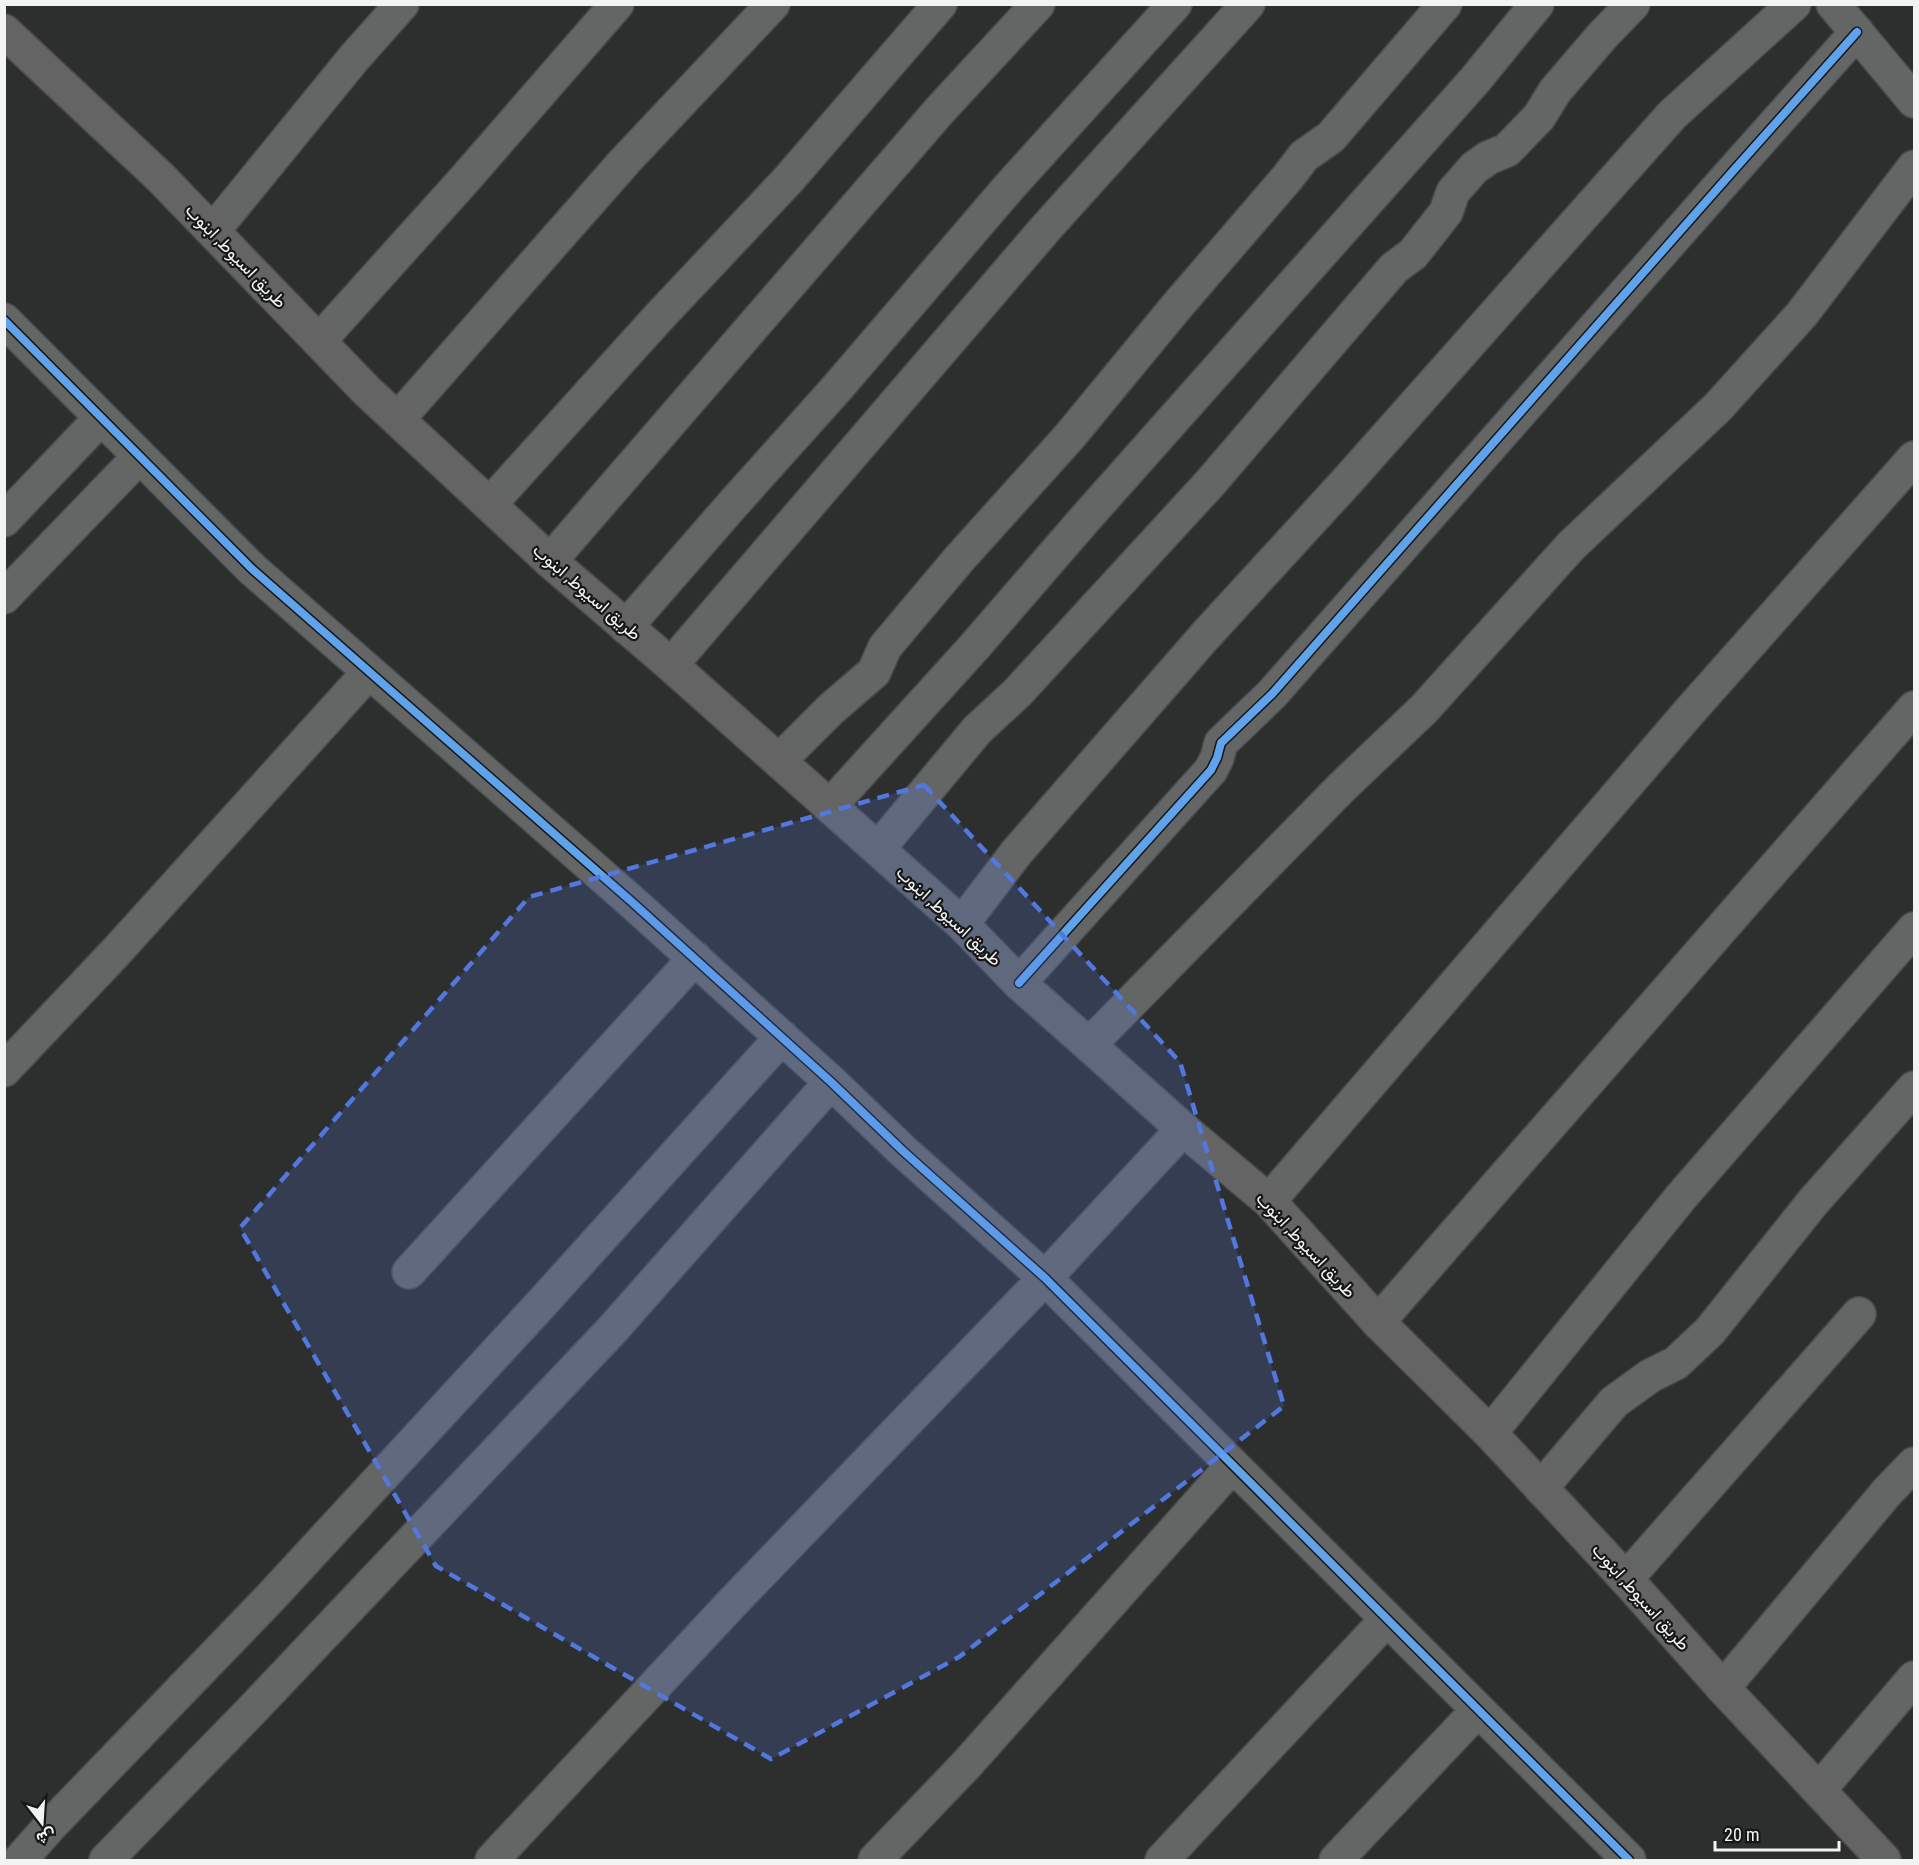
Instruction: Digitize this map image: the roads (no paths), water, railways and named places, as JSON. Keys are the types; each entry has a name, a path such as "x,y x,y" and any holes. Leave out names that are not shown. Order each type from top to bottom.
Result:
{"main road":[{"name":"طريق اسيوط, ابنوب","path":"4,32 160,177 398,419 550,561 879,849 962,924 1019,983 1089,1046 1269,1201 1377,1322 1490,1433 1884,1860"}],"street":[{"path":"213,231 354,58 402,4"},
{"path":"319,341 464,180 617,4"},
{"path":"398,419 625,161 773,4"},
{"path":"490,504 658,318 788,180 940,4"},
{"path":"550,561 932,119 1038,4"},
{"path":"626,627 837,388 1010,186 1175,4"},
{"path":"671,666 1046,228 1248,4"},
{"path":"779,761 874,672 885,646 960,558 1069,437 1304,156 1331,137 1445,4"},
{"path":"830,806 975,646 1475,80 1537,4"},
{"path":"879,849 977,730 1017,693 1204,490 1394,268 1413,254 1446,212 1453,192 1474,168 1507,150 1539,117 1555,91 1633,4"},
{"path":"962,924 1016,853 1197,645 1348,480 1672,115 1794,4"},
{"path":"1833,4 1914,101"},
{"path":"1019,983 1162,821 1211,770 1221,743 1272,694 1857,33"},
{"path":"1089,1046 1342,787 1424,709 1571,546 1718,407 1802,314 1914,167"},
{"path":"4,320 252,570 694,958 831,1082 903,1151 1045,1278 1629,1860"},
{"path":"4,520 101,418"},
{"path":"4,597 139,457"},
{"path":"1269,1201 1674,729 1914,458"},
{"path":"4,1070 115,953 369,672"},
{"path":"1377,1322 1914,708"},
{"path":"1490,1433 1681,1197 1914,929"},
{"path":"409,1272 694,958"},
{"path":"20,1860 270,1598 558,1286 782,1037"},
{"path":"106,1860 251,1711 612,1330 831,1082"},
{"path":"1541,1488 1614,1402 1650,1376 1676,1363 1710,1330 1814,1202 1914,1088"},
{"path":"492,1860 733,1602 1045,1278 1183,1129"},
{"path":"1626,1579 1859,1314"},
{"path":"1723,1688 1887,1492 1914,1464"},
{"path":"875,1860 967,1764 1233,1465"},
{"path":"1162,1860 1387,1619"},
{"path":"1819,1790 1914,1678"},
{"path":"1336,1860 1478,1710"}]}
